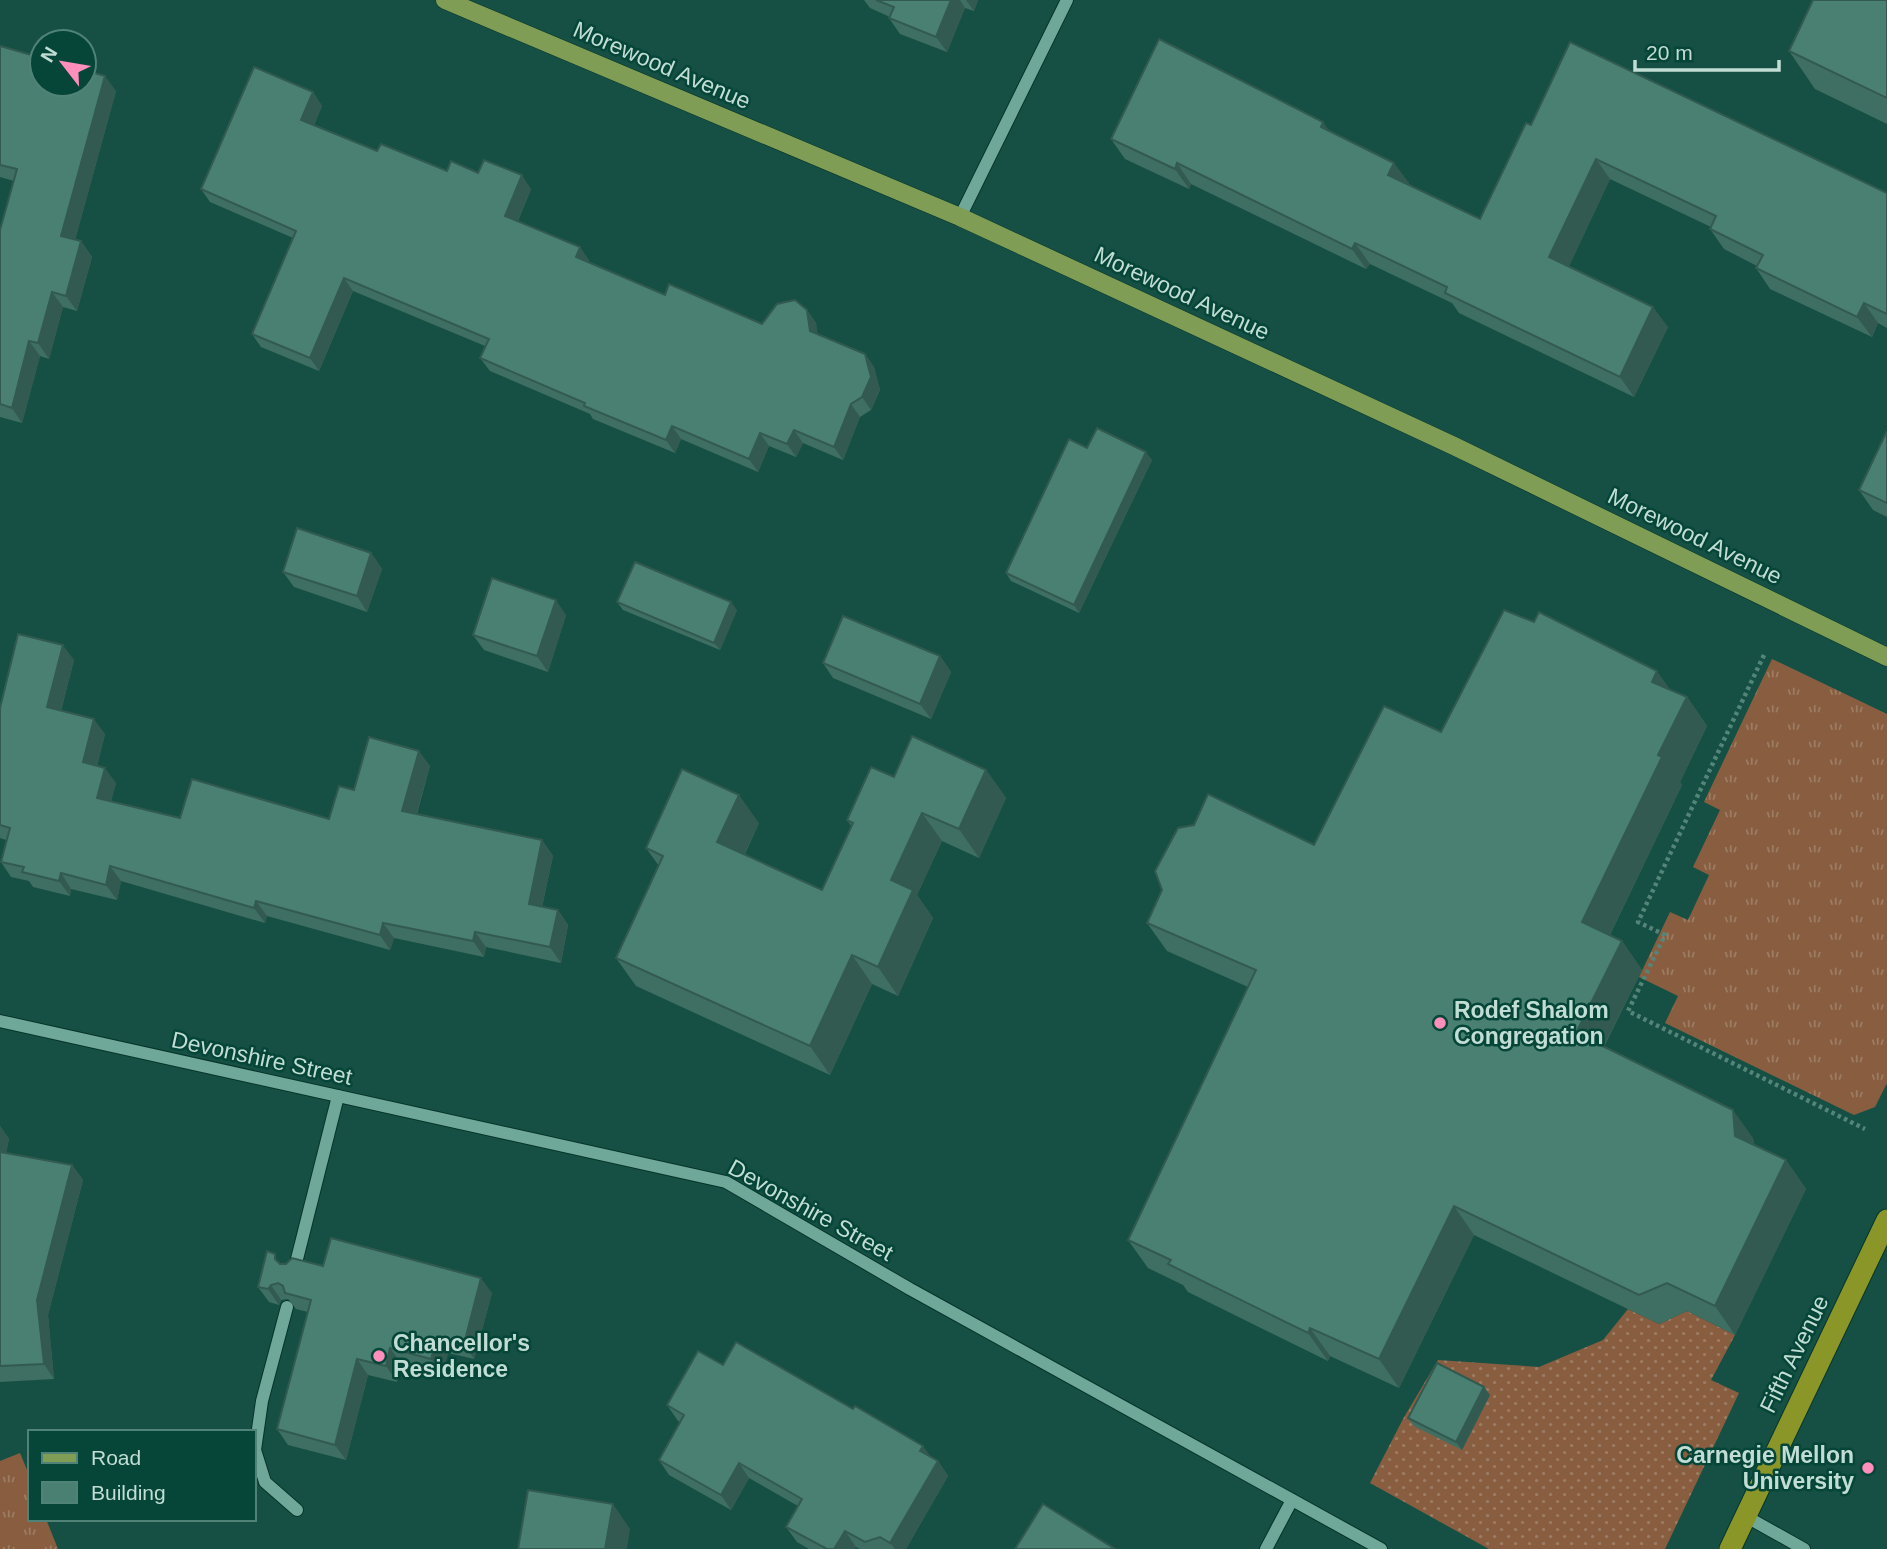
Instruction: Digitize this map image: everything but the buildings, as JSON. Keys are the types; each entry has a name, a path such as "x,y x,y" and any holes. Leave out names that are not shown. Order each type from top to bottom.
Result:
{"highway":[{"name":"Fifth Avenue","path":"1730,1549 1887,1220"}],"main road":[{"name":"Morewood Avenue","path":"445,0 960,217 1454,446 1887,657"}],"street":[{"path":"960,217 1067,0"},
{"name":"Devonshire Street","path":"0,1021 726,1182 910,1289 1381,1549"},
{"path":"294,1271 338,1096"},
{"path":"256,1443 262,1401 287,1307"},
{"path":"256,1453 265,1482 297,1510"},
{"path":"1266,1549 1292,1500"},
{"path":"1745,1517 1804,1549"}],"path":[{"path":"1764,655 1638,922 1665,935 1628,1011 1865,1129"}],"green space":[{"path":"1772,659 1887,714 1887,1083 1875,1107 1854,1115 1665,1023 1678,996 1639,977 1670,912 1688,920 1709,875 1693,867 1720,810 1704,802"},
{"path":"1628,1309 1659,1324 1687,1311 1735,1335 1711,1380 1739,1393 1665,1549 1489,1549 1370,1483 1438,1360 1539,1367 1603,1340"},
{"path":"20,1453 28,1472 28,1521 47,1521 58,1549 0,1549 0,1461"}],"place":[{"name":"Rodef Shalom Congregation","path":"1440,1023"},
{"name":"Chancellor's Residence","path":"379,1356"},
{"name":"Carnegie Mellon University","path":"1868,1468"}]}
